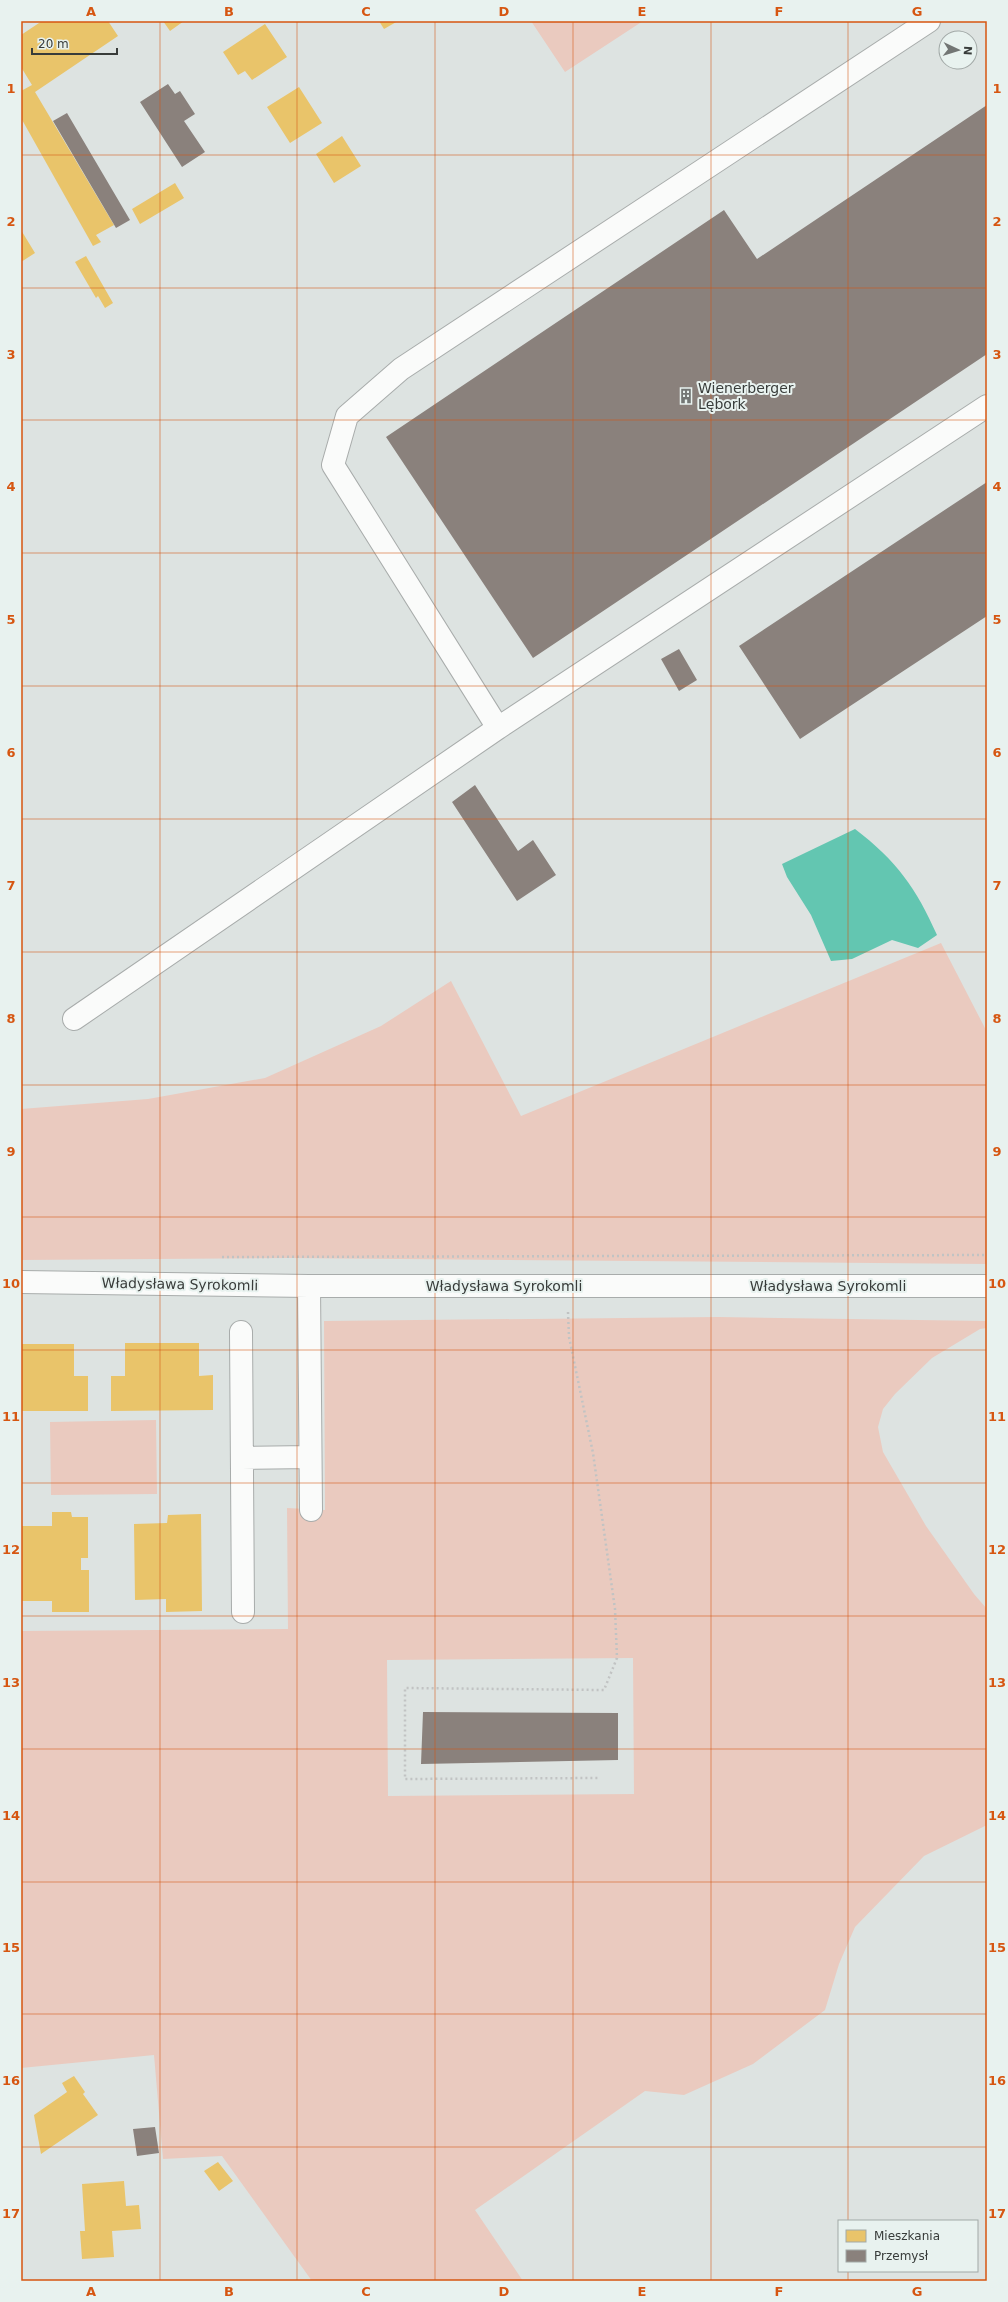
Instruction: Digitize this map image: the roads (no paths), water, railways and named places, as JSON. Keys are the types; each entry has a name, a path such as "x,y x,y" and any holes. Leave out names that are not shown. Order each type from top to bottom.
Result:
{"street":[{"path":"498,728 332,466 347,416 401,369 929,21"},
{"path":"74,1019 498,728 987,406"},
{"name":"Władysława Syrokomli","path":"21,1282 310,1286 987,1286"},
{"path":"310,1286 311,1510"},
{"path":"241,1332 243,1612"},
{"path":"242,1458 310,1457"}],"place":[{"name":"Wienerberger Lębork","path":"686,396"}]}
